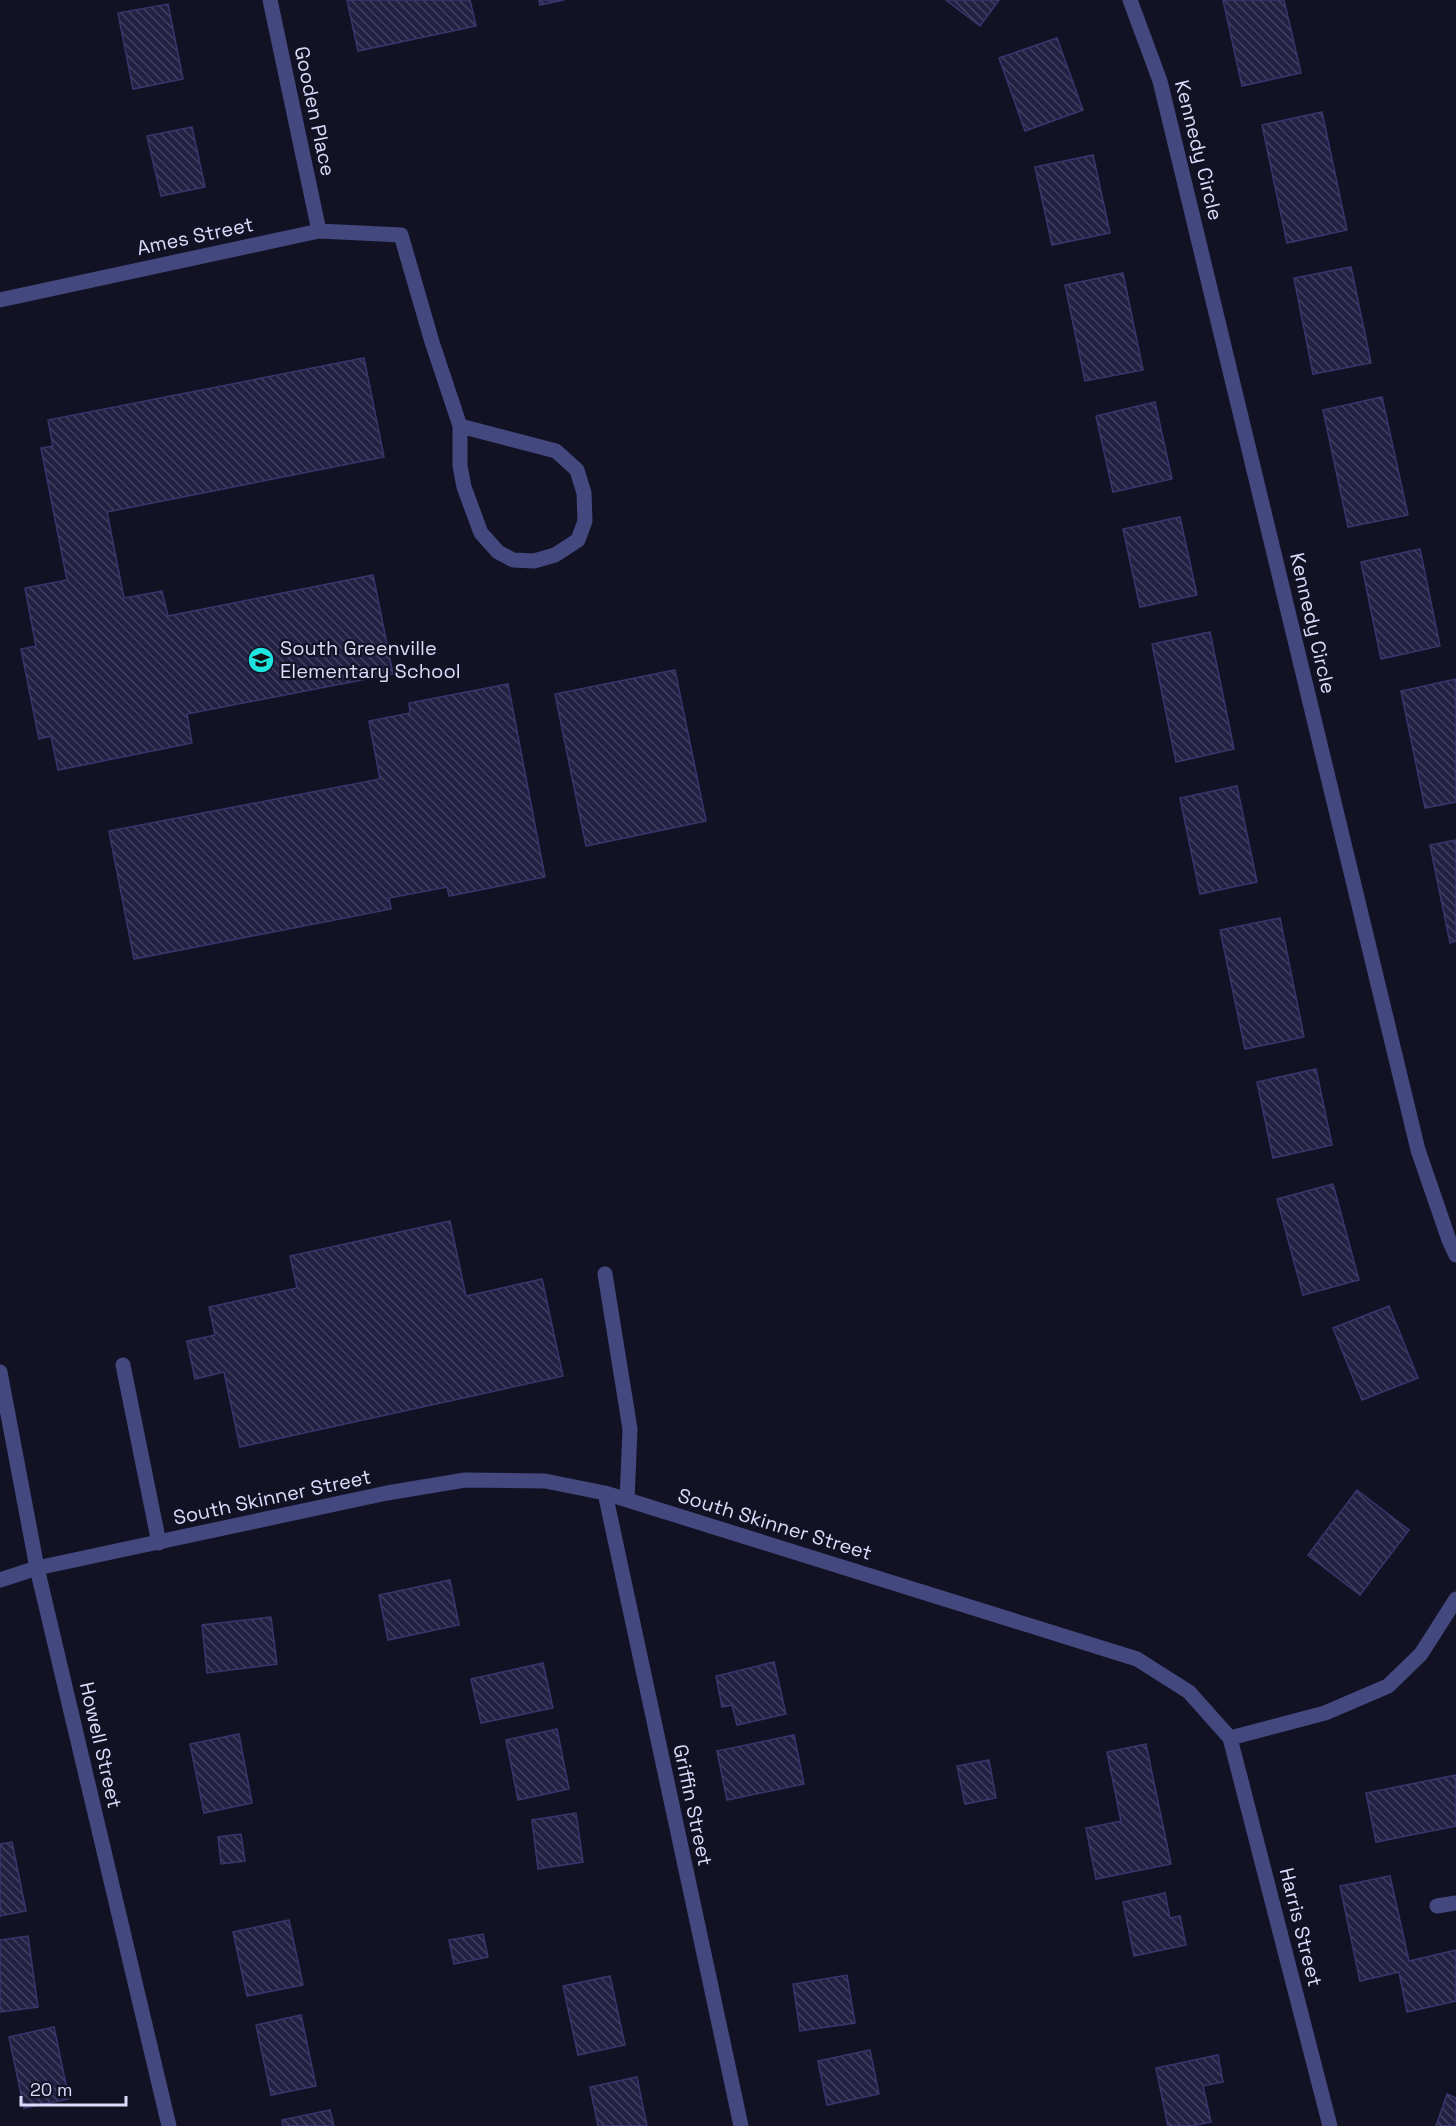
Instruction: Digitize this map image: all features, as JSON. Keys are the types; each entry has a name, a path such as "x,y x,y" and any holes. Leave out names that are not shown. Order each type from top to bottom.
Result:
{"street":[{"name":"Gooden Place","path":"270,0 319,231"},
{"name":"Kennedy Circle","path":"1130,0 1160,81 1418,1150 1456,1255"},
{"name":"Ames Street","path":"0,300 319,231 401,235 432,342 460,426"},
{"path":"460,426 556,451 577,470 584,493 585,521 578,540 555,555 534,561 513,560 498,552 481,533 467,496 460,466 460,426"},
{"path":"605,1274 630,1429 627,1500"},
{"path":"123,1365 159,1543"},
{"name":"Howell Street","path":"0,1372 38,1568 169,2126"},
{"name":"South Skinner Street","path":"0,1580 38,1568 387,1493 465,1480 545,1481 605,1493 1137,1659 1189,1692 1230,1738"},
{"name":"Griffin Street","path":"605,1493 741,2126"},
{"path":"1230,1738 1325,1713 1388,1686 1420,1654 1456,1599"},
{"name":"Harris Street","path":"1230,1738 1330,2126"},
{"path":"1437,1906 1456,1903"}],"building":[{"path":"347,0 470,0 476,26 358,51"},
{"path":"539,0 564,0 540,5"},
{"path":"946,0 999,0 980,26"},
{"path":"1223,0 1284,0 1301,73 1242,86"},
{"path":"168,4 183,79 133,89 118,13"},
{"path":"1057,38 1083,110 1025,131 999,58"},
{"path":"1322,112 1347,230 1287,243 1262,125"},
{"path":"192,127 205,187 161,196 147,136"},
{"path":"1093,155 1110,233 1052,245 1035,167"},
{"path":"1351,267 1371,363 1313,374 1294,278"},
{"path":"1123,273 1143,370 1085,381 1065,285"},
{"path":"364,358 384,457 107,512 124,598 162,591 168,616 373,575 393,674 187,714 192,743 58,770 51,736 39,739 21,649 36,646 25,588 67,580 41,448 53,446 48,420"},
{"path":"1382,397 1408,515 1348,527 1323,410"},
{"path":"1155,402 1172,479 1113,492 1096,416"},
{"path":"1180,517 1197,595 1140,607 1123,529"},
{"path":"1420,549 1440,646 1381,659 1361,562"},
{"path":"1210,632 1234,749 1176,762 1152,644"},
{"path":"675,670 706,821 586,846 555,694"},
{"path":"1456,679 1456,802 1425,808 1401,691"},
{"path":"508,684 545,877 449,896 447,887 389,898 391,909 134,959 109,831 380,779 369,721 410,713 409,703"},
{"path":"1237,786 1257,882 1200,894 1180,798"},
{"path":"1456,840 1456,941 1450,943 1430,845"},
{"path":"1280,918 1304,1037 1245,1049 1220,930"},
{"path":"1316,1069 1332,1145 1273,1158 1257,1082"},
{"path":"1333,1184 1359,1280 1303,1295 1277,1199"},
{"path":"450,1221 466,1296 542,1279 563,1376 240,1447 224,1372 195,1379 187,1341 215,1335 209,1307 297,1288 290,1256"},
{"path":"1389,1306 1418,1378 1362,1400 1333,1328"},
{"path":"1357,1490 1409,1530 1360,1595 1308,1555"},
{"path":"450,1580 459,1625 388,1640 379,1595"},
{"path":"271,1617 277,1664 207,1673 202,1625"},
{"path":"774,1662 786,1714 737,1725 732,1705 722,1707 716,1676"},
{"path":"543,1663 553,1708 481,1723 471,1679"},
{"path":"557,1729 569,1789 518,1800 506,1740"},
{"path":"239,1734 252,1803 204,1813 190,1744"},
{"path":"794,1735 804,1784 727,1800 717,1751"},
{"path":"1146,1744 1171,1864 1096,1879 1086,1828 1121,1821 1107,1752"},
{"path":"989,1760 996,1798 965,1804 957,1766"},
{"path":"1456,1775 1456,1826 1376,1842 1366,1793"},
{"path":"576,1813 583,1862 538,1869 532,1820"},
{"path":"241,1834 245,1861 221,1864 218,1837"},
{"path":"12,1842 26,1911 0,1916 0,1844"},
{"path":"1390,1876 1409,1961 1456,1950 1456,2001 1407,2012 1399,1972 1360,1981 1340,1886"},
{"path":"1165,1893 1170,1918 1180,1916 1186,1945 1134,1956 1123,1902"},
{"path":"289,1920 303,1985 247,1996 233,1932"},
{"path":"483,1934 488,1957 454,1964 449,1940"},
{"path":"28,1936 38,2007 0,2012 0,1940"},
{"path":"847,1975 855,2023 800,2031 793,1984"},
{"path":"610,1976 625,2045 578,2055 563,1986"},
{"path":"301,2015 316,2086 271,2095 256,2025"},
{"path":"54,2027 69,2099 24,2108 9,2037"},
{"path":"870,2050 879,2094 827,2105 818,2061"},
{"path":"1218,2055 1223,2082 1203,2086 1211,2122 1192,2126 1168,2126 1156,2068"},
{"path":"637,2077 647,2126 598,2126 590,2087"},
{"path":"1447,2094 1456,2098 1456,2126 1436,2126"},
{"path":"330,2110 334,2126 283,2126 282,2120"}],"place":[{"name":"South Greenville Elementary School","path":"261,660"}]}
